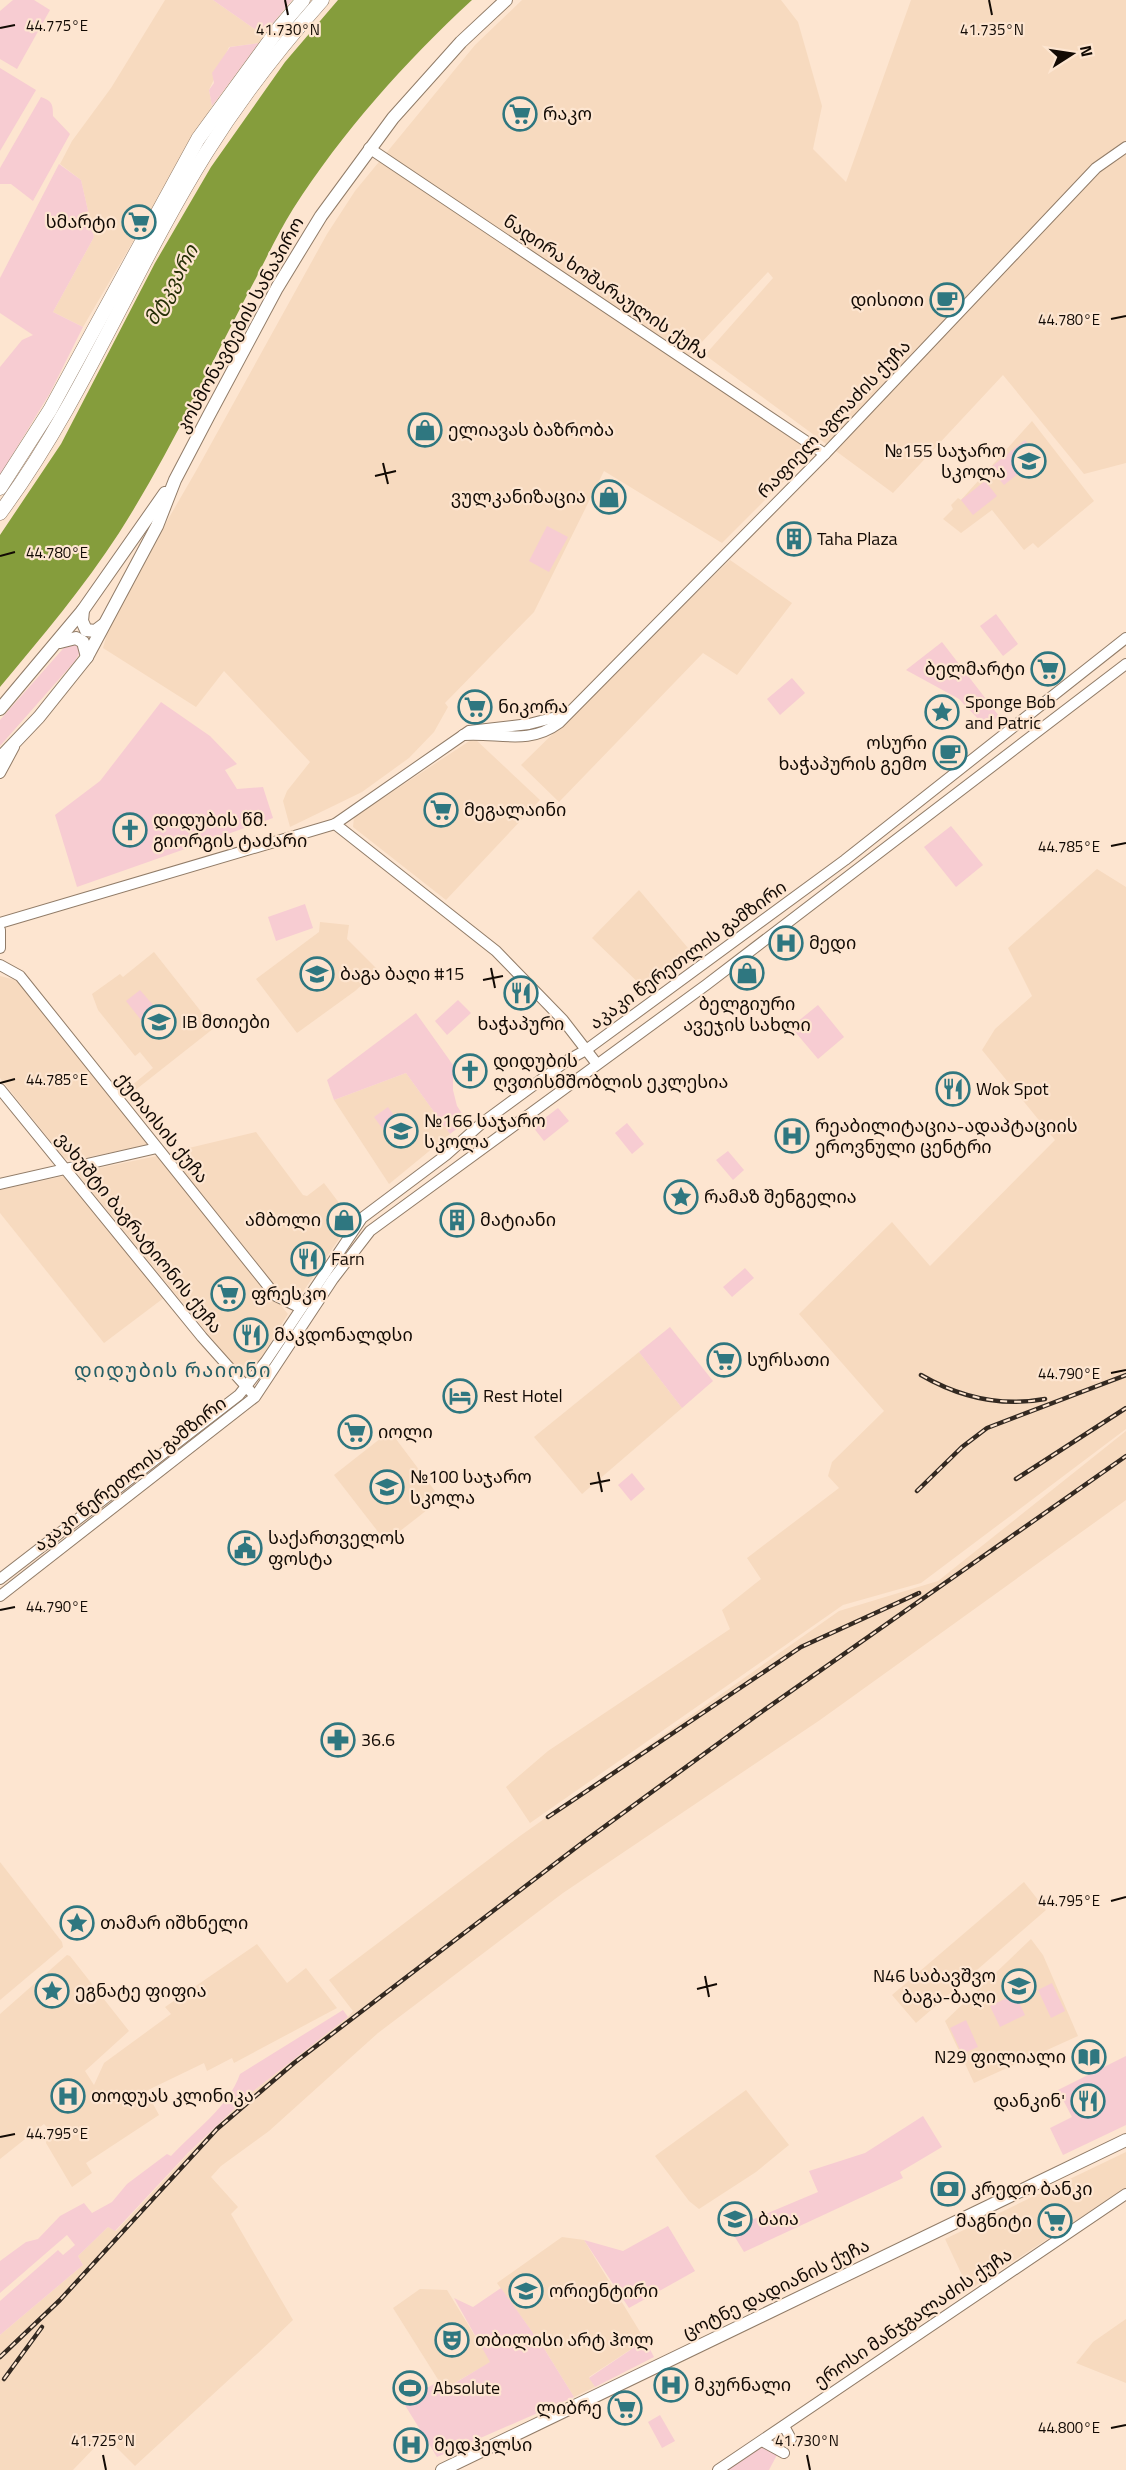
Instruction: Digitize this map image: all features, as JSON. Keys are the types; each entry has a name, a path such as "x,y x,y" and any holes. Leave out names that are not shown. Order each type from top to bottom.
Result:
{"highway":[{"path":"0,488 50,410 198,139 279,28 303,0"},
{"path":"0,513 46,447 206,153 322,0"}],"main road":[{"name":"კოსმონავტების სანაპირო","path":"0,758 17,742 68,683 87,657 157,526 175,480 294,259 369,148 429,76 506,0"},
{"name":"რაფიელ აგლაძის ქუჩა","path":"0,923 335,824 463,735 529,737 544,732 567,714 825,454 1096,168 1126,147"},
{"name":"ნადირა ხოშარაულის ქუჩა","path":"369,148 825,454"},
{"name":"კოსმონავტების სანაპირო","path":"0,708 83,610 175,480"},
{"path":"83,610 82,621 86,630 95,631 104,624"},
{"path":"58,642 76,638 83,642 87,657"},
{"name":"აკაკი წერეთლის გამზირი","path":"0,1579 221,1410 246,1388 362,1218 446,1155 482,1123 568,1060 586,1050 854,853 1126,638"},
{"name":"აკაკი წერეთლის გამზირი","path":"0,1596 255,1397 333,1279 370,1231 706,985 1126,664"},
{"path":"0,773 17,742"},
{"path":"335,824 496,951 563,1020 597,1064"},
{"path":"0,930 0,948"},
{"name":"ქუთაისის ქუჩა","path":"0,965 20,976 276,1296 301,1308"},
{"name":"ვახუშტი ბაგრატიონის ქუჩა","path":"0,1089 255,1397"},
{"path":"0,1184 157,1148"},
{"name":"ცოტნე დადიანის ქუჩა","path":"442,2470 1126,2139"},
{"name":"ეროსი მანჯგალაძის ქუჩა","path":"718,2470 901,2344 1126,2194"},
{"path":"782,2428 791,2439"},
{"path":"762,2441 784,2453 782,2428"}],"shaded area":[{"path":"13,0 34,0 50,10 17,69 0,59 0,11"},
{"path":"165,0 213,0 263,35 259,43 229,47 209,90 212,106 83,327 53,312 94,237 81,180 60,164 72,141 111,88"},
{"path":"213,0 292,0 263,35"},
{"path":"522,0 781,0 798,22 822,106 813,149 846,182 911,0 1126,0 1126,463 1084,474 1003,375 893,493 705,355 773,278 768,272 682,363 814,451 722,543 604,471 534,612 445,703 448,707 434,732 409,758 362,792 290,827 283,801 287,791 310,762 224,671 196,707 103,648 112,616 196,471 327,234 355,191 475,45"},
{"path":"259,43 212,106 209,90 214,83 212,73 230,47"},
{"path":"0,68 36,90 0,151"},
{"path":"41,97 48,100 53,109 53,116 70,134 33,201 11,184 0,184 0,168"},
{"path":"59,164 81,180 94,237 53,312 83,327 50,393 0,475 0,367 22,340 33,335 0,313 0,278"},
{"name":"№155 საჯარო სკოლა","path":"1032,421 1094,501 1038,548 1033,543 1024,550 992,510 961,533 943,519 953,509 951,505 958,498 961,500"},
{"path":"1025,440 1039,457 1004,485 990,468"},
{"path":"985,481 997,496 973,515 961,500"},
{"path":"547,526 568,537 549,572 529,561"},
{"path":"730,560 792,603 737,675 703,653 559,802 521,765"},
{"path":"996,614 1018,644 1003,656 980,626"},
{"path":"69,642 79,645 79,654 75,661 0,746 0,720"},
{"path":"942,642 999,716 985,726 959,699 906,670"},
{"path":"792,678 805,693 780,715 767,699"},
{"path":"161,702 210,736 237,764 225,770 237,789 263,787 273,818 77,887 55,815 100,781"},
{"name":"მეგალაინი","path":"474,738 540,800 446,900 353,827 354,817"},
{"path":"951,826 983,865 956,887 924,847"},
{"path":"1097,869 1126,887 1126,1429 921,1583 843,1605 530,1823 506,1787 548,1751 730,1629 722,1610 761,1579 747,1558 839,1488 828,1476 832,1462 884,1411 799,1314 892,1222 930,1266 1055,1140 982,1050 995,1029 1032,996 1008,948"},
{"path":"639,890 693,954 646,990 592,938"},
{"path":"305,904 313,928 276,941 268,917"},
{"name":"ბაგა ბაღი #15","path":"320,922 349,925 347,939 378,970 355,991 297,1033 256,979 319,932"},
{"name":"IB მთიები","path":"154,952 214,1028 129,1095 125,1091 153,1068 140,1052 135,1056 98,1010 92,994 120,974 123,977"},
{"path":"0,976 20,981 147,1141 146,1145 70,1161 64,1158 0,1078"},
{"path":"140,990 160,1013 145,1025 126,1001"},
{"path":"458,1000 471,1013 447,1035 435,1021"},
{"path":"818,1005 844,1037 818,1059 791,1027"},
{"path":"416,1013 453,1065 453,1090 457,1106 467,1121 450,1134 406,1073 334,1100 327,1080"},
{"name":"№166 საჯარო სკოლა","path":"406,1073 450,1134 389,1184 334,1100"},
{"path":"388,1107 404,1130 390,1139 374,1117"},
{"path":"558,1108 569,1121 544,1141 533,1127"},
{"path":"627,1123 644,1144 632,1154 615,1133"},
{"path":"256,1132 303,1195 307,1196 324,1183 352,1220 298,1299 281,1294 171,1156 172,1152"},
{"path":"728,1151 744,1170 733,1180 716,1160"},
{"path":"157,1156 288,1314 249,1378 244,1378 79,1176 80,1172"},
{"path":"64,1176 165,1297 104,1343 0,1213 0,1190"},
{"path":"745,1268 754,1278 732,1297 723,1287"},
{"path":"670,1327 713,1381 682,1408 639,1352"},
{"path":"639,1352 682,1408 582,1494 534,1437"},
{"name":"№100 საჯარო სკოლა","path":"390,1431 441,1499 386,1542 334,1475"},
{"path":"1126,1431 1126,1500 820,1720 563,1893 378,2033 269,2131 221,2166 211,2177 238,2207 231,2214 293,2320 271,2341 135,2466 108,2439 98,2444 73,2470 0,2470 0,2335 83,2265 78,2256 108,2227 116,2231 189,2153 252,2092 348,2017 353,2011 329,1980 520,1836 839,1611 938,1581"},
{"path":"632,1473 645,1489 631,1501 618,1485"},
{"path":"0,1862 62,1942 63,1947 0,2000"},
{"path":"1024,1882 1046,1910 916,2023 892,1995"},
{"name":"N46 საბავშვო ბაგა-ბაღი","path":"1031,1939 1043,1955 1078,2036 974,2083 945,2021"},
{"path":"257,1944 287,1983 306,1968 337,2008 234,2063 232,2058 207,2071 204,2063 146,2091 159,2115 86,2163 92,2173 72,2187 46,2143 49,2129 44,2124 0,2159 0,2014 67,1955 129,2031 85,2071 94,2085 104,2063 171,2014 165,2007"},
{"path":"1052,1983 1065,2011 1051,2018 1038,1990"},
{"path":"1015,1994 1025,2015 1000,2027 990,2006"},
{"path":"343,2010 348,2017 252,2092 188,2153 115,2231 108,2227 78,2256 83,2265 0,2335 0,2301 58,2250 63,2255 75,2245 67,2235 0,2293 0,2261 26,2242 38,2239 60,2216 84,2203 92,2213 112,2202 127,2184 167,2154 171,2156 210,2118 228,2098 240,2074"},
{"path":"966,2020 978,2047 962,2054 950,2028"},
{"path":"1126,2056 1126,2125 1063,2155 1050,2128 1072,2117 1058,2090"},
{"path":"746,2090 789,2145 756,2172 699,2209 689,2201 655,2156"},
{"path":"923,2116 942,2147 900,2172 903,2178 744,2252 730,2229 818,2192 809,2171 865,2153"},
{"path":"1126,2152 1126,2188 969,2290 945,2239"},
{"path":"668,2226 695,2271 629,2308 584,2240 623,2251"},
{"path":"562,2237 584,2240 645,2340 589,2377 595,2387 574,2397 545,2350 497,2283"},
{"path":"501,2288 545,2350 574,2397 437,2457 403,2402 439,2381 445,2389 490,2362 454,2298 473,2307"},
{"path":"420,2289 447,2290 491,2362 444,2389 393,2308"},
{"path":"1126,2319 1126,2383 1076,2363 1093,2342"},
{"path":"645,2340 654,2357 595,2387 589,2378"},
{"path":"660,2415 675,2441 662,2448 648,2422"},
{"path":"762,2445 778,2453 769,2470 729,2470 727,2467"}],"water":[{"name":"მტკვარი","path":"338,0 472,0 399,73 332,152 312,180 281,230 137,504 77,593 0,687 0,535 61,444 155,263 211,167 285,62"}],"railway":[{"path":"921,1375 950,1389 981,1398 1013,1402 1045,1399"},
{"path":"917,1491 962,1447 987,1428 1126,1375"},
{"path":"1016,1479 1126,1408"},
{"path":"0,2357 60,2300 217,2129 294,2063 582,1843 760,1713 1126,1456"},
{"path":"548,1817 801,1647 919,1593"},
{"path":"4,2379 42,2327"}],"place":[{"name":"რაკო","path":"520,114"},
{"name":"სმარტი","path":"139,222"},
{"name":"დისითი","path":"947,300"},
{"name":"ელიავას ბაზრობა","path":"425,430"},
{"name":"№155 საჯარო სკოლა","path":"1029,461"},
{"name":"ვულკანიზაცია","path":"609,497"},
{"name":"Taha Plaza","path":"794,539"},
{"name":"ბელმარტი","path":"1048,669"},
{"name":"ნიკორა","path":"475,707"},
{"name":"Sponge Bob and Patric","path":"942,712"},
{"name":"ოსური ხაჭაპურის გემო","path":"950,753"},
{"name":"მეგალაინი","path":"441,810"},
{"name":"დიდუბის წმ. გიორგის ტაძარი","path":"130,830"},
{"name":"მედი","path":"786,943"},
{"name":"ბელგიური ავეჯის სახლი","path":"747,973"},
{"name":"ბაგა ბაღი #15","path":"317,974"},
{"name":"ხაჭაპური","path":"521,993"},
{"name":"IB მთიები","path":"159,1022"},
{"name":"დიდუბის ღვთისმშობლის ეკლესია","path":"470,1071"},
{"name":"Wok Spot","path":"953,1089"},
{"name":"№166 საჯარო სკოლა","path":"401,1131"},
{"name":"რეაბილიტაცია-ადაპტაციის ეროვნული ცენტრი","path":"792,1136"},
{"name":"რამაზ შენგელია","path":"681,1197"},
{"name":"ამბოლი","path":"344,1220"},
{"name":"მატიანი","path":"457,1220"},
{"name":"Farn","path":"308,1259"},
{"name":"ფრესკო","path":"228,1294"},
{"name":"მაკდონალდსი","path":"251,1335"},
{"name":"სურსათი","path":"724,1360"},
{"name":"Rest Hotel","path":"460,1396"},
{"name":"იოლი","path":"355,1432"},
{"name":"№100 საჯარო სკოლა","path":"387,1487"},
{"name":"საქართველოს ფოსტა","path":"245,1548"},
{"name":"36.6","path":"338,1740"},
{"name":"თამარ იშხნელი","path":"77,1923"},
{"name":"N46 საბავშვო ბაგა-ბაღი","path":"1019,1986"},
{"name":"ეგნატე ფიფია","path":"52,1991"},
{"name":"N29 ფილიალი","path":"1089,2057"},
{"name":"თოდუას კლინიკა","path":"68,2096"},
{"name":"დანკინ'","path":"1088,2101"},
{"name":"კრედო ბანკი","path":"948,2189"},
{"name":"ბაია","path":"735,2219"},
{"name":"მაგნიტი","path":"1055,2221"},
{"name":"ორიენტირი","path":"526,2291"},
{"name":"თბილისი არტ ჰოლ","path":"452,2340"},
{"name":"მკურნალი","path":"671,2385"},
{"name":"Absolute","path":"410,2388"},
{"name":"ლიბრე","path":"625,2408"},
{"name":"მედჰელსი","path":"411,2445"}],"district":[{"name":"დიდუბის რაიონი","path":"173,1370"}]}
